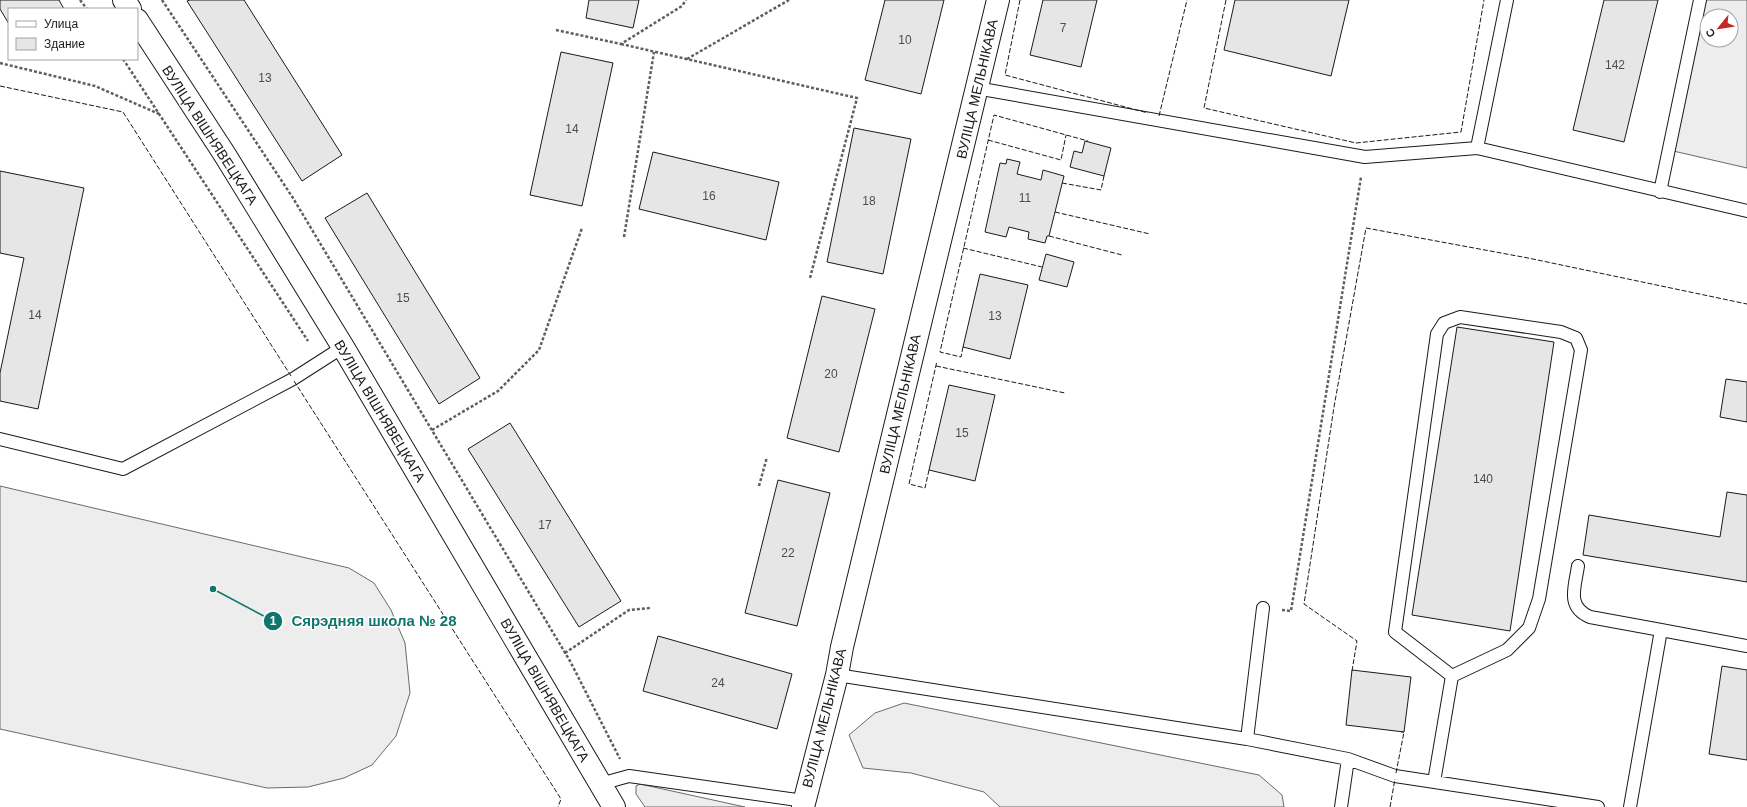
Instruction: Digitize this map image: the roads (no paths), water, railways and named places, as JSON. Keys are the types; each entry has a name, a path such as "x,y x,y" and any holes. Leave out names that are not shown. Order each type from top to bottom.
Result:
{"main road":[{"name":"ВУЛІЦА МЕЛЬНІКАВА","path":"804,804 837,675 998,0"},
{"name":"ВУЛІЦА ВІШНЯВЕЦКАГА","path":"138,22 225,155 343,347 614,807"}],"lane":[{"path":"1477,148 1507,0"},
{"path":"1660,192 1700,0"},
{"path":"976,88 1365,157 1477,148 1660,192 1747,211"},
{"path":"1460,317 1561,332 1576,338 1581,350 1539,599 1529,628 1507,650 1452,676 1395,632 1437,334 1444,323 1460,317"},
{"path":"0,439 123,469 293,379 343,347"},
{"path":"1578,566 1574,603 1579,612 1590,617 1747,646"},
{"path":"1247,739 1263,608"},
{"path":"1630,807 1661,630"},
{"path":"837,675 1247,739 1348,759 1396,776 1598,807"},
{"path":"1434,782 1452,676"},
{"path":"1341,807 1348,759"},
{"path":"600,784 629,776 804,804"}],"place":[{"name":"Сярэдняя школа № 28","path":"213,589"}]}
